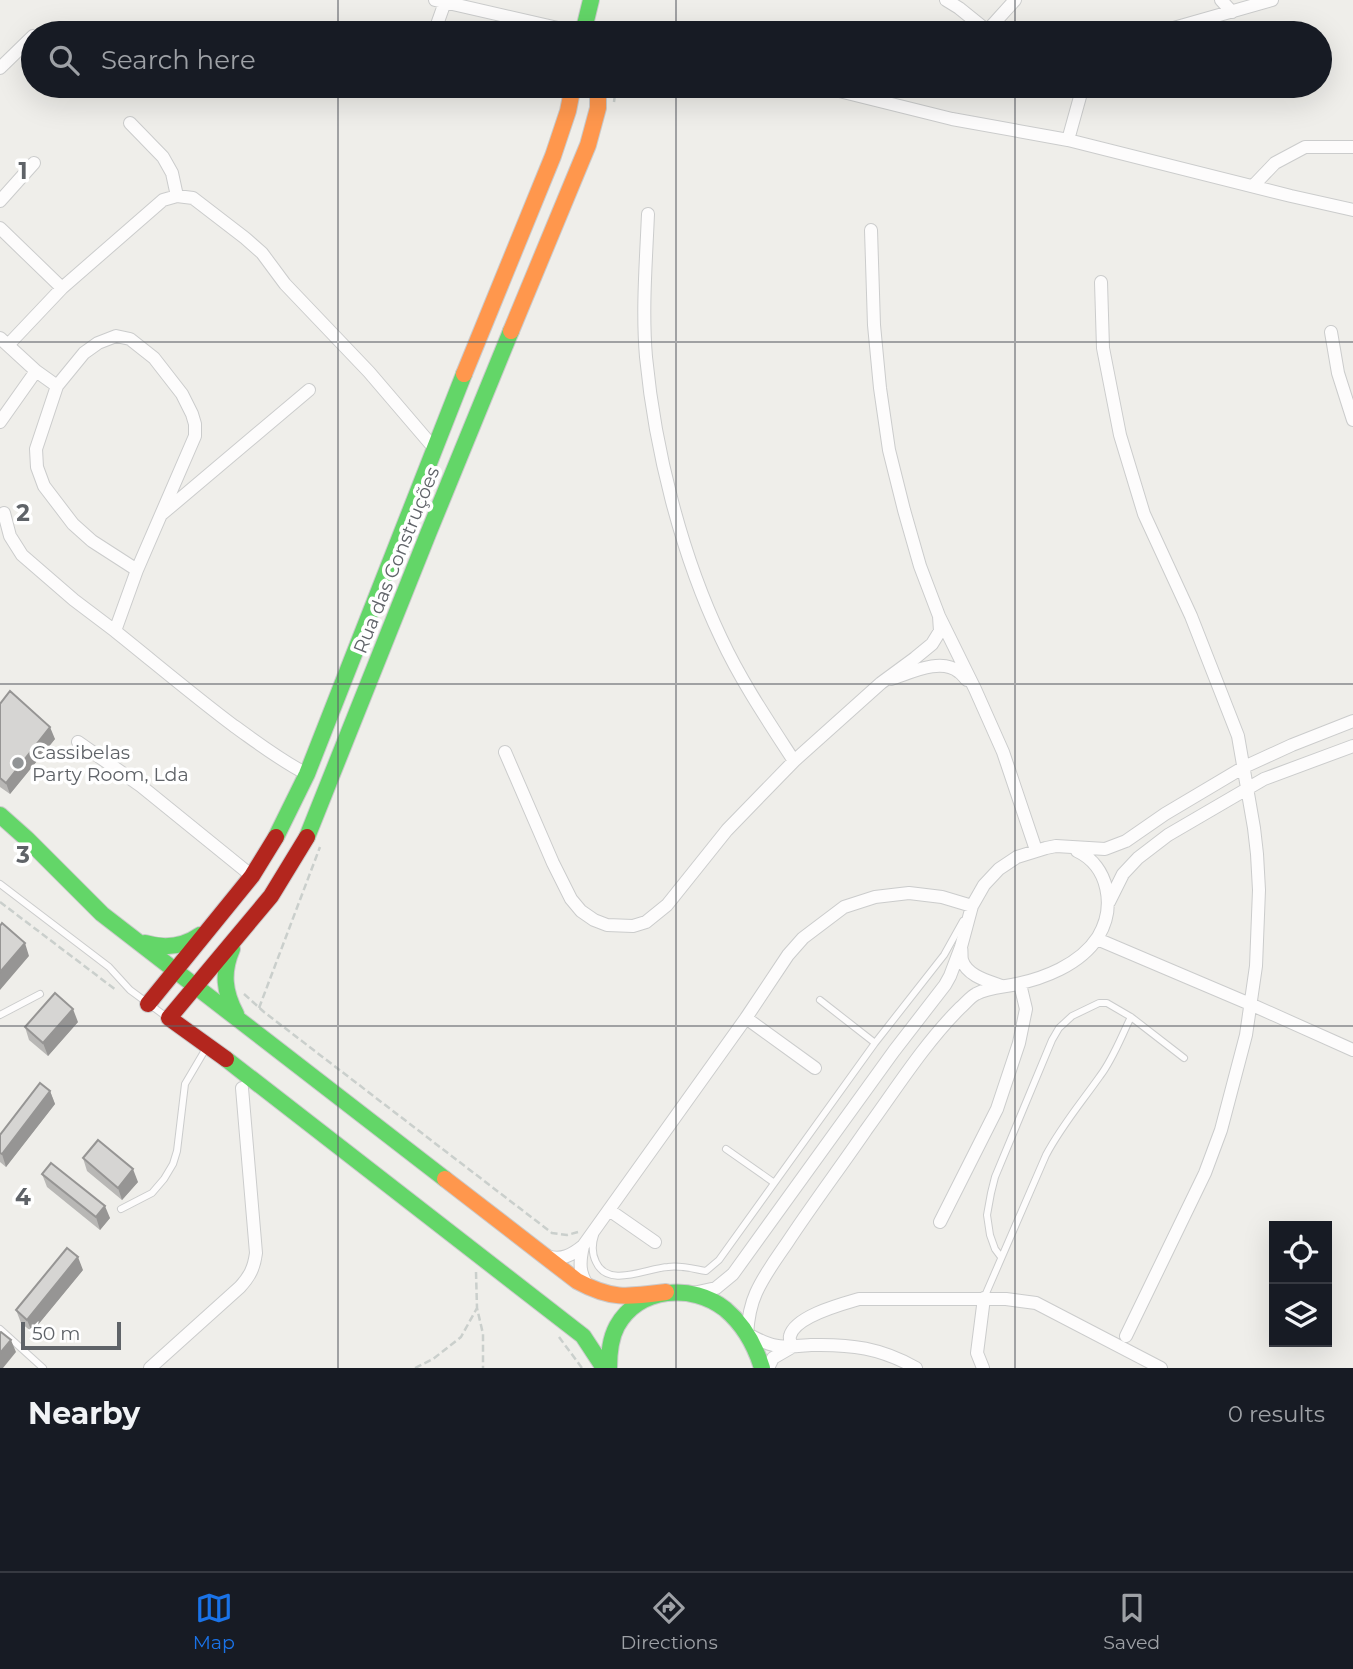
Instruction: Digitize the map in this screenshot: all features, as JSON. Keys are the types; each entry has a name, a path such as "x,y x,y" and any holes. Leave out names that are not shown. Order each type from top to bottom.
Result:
{"street":[{"path":"587,21 591,0"},
{"path":"946,0 975,21"},
{"path":"997,21 1015,0"},
{"path":"1221,0 1232,12"},
{"path":"1199,21 1272,0"},
{"path":"436,21 440,1 527,21"},
{"path":"0,68 21,48"},
{"name":"Rua das Construções","path":"148,1004 252,876 276,837 307,774 434,448 553,156 571,98"},
{"name":"Rua das Construções","path":"169,1018 271,897 306,840 588,145 597,98"},
{"path":"867,98 952,119 1068,140 1353,210"},
{"path":"1068,140 1080,98"},
{"path":"130,123 163,157 172,173 177,196"},
{"path":"1253,186 1275,163 1305,147 1353,147"},
{"path":"0,201 34,163"},
{"path":"57,386 4,342 163,200 177,196 193,198 262,253 285,284 369,372 434,448"},
{"path":"648,214 646,357 672,500 694,570 721,638 755,702 794,761"},
{"path":"0,228 62,288"},
{"path":"871,230 874,325 880,388 889,450 919,566 939,616 1003,752 1036,850"},
{"path":"1101,282 1103,348 1120,435 1144,514 1191,616 1238,736 1248,788 1259,890 1256,966 1246,1035 1221,1130 1209,1163 1126,1336"},
{"path":"1331,332 1338,373 1353,420"},
{"path":"115,631 137,570 195,436 192,414 182,394 154,358 130,339 116,336 98,343 84,353 57,386 36,449 37,467 44,486 73,524 92,541 137,570"},
{"path":"0,422 36,371"},
{"path":"160,516 309,390"},
{"path":"4,513 10,536 22,555 74,600 222,717 264,748 307,774"},
{"path":"505,752 571,899 581,911 607,925 633,926 646,922 667,905 727,830 794,761 881,682 932,644 940,631 939,616"},
{"path":"881,682 944,665 957,670 975,690"},
{"path":"0,815 23,834 102,914 577,1281 602,1294 618,1297 666,1292 693,1293 716,1288 733,1274 945,985 961,947 972,906 984,885 999,869 1017,857 1036,850 1056,846 1105,849 1126,841 1165,814 1244,767 1353,721"},
{"path":"78,742 141,786 252,876"},
{"path":"747,1334 751,1303 766,1274 799,1224 940,1030 976,994 1039,979 1080,957 1097,939 1123,874 1138,858 1168,835 1264,779 1353,746"},
{"path":"1065,847 1086,855 1099,869 1105,880 1108,906"},
{"path":"540,1253 554,1259 565,1257 583,1247 803,938 844,907 875,897 909,893 942,897 972,906"},
{"path":"131,936 156,946 180,946 196,939 224,912"},
{"path":"242,932 226,967 225,991 244,1024"},
{"path":"1097,939 1353,1050"},
{"path":"961,947 962,961 970,971 982,979 1005,986"},
{"path":"940,1222 997,1109 1019,1043 1026,1009 1020,984"},
{"path":"169,1018 208,1045 583,1336 606,1368"},
{"path":"746,1018 815,1068"},
{"path":"150,1368 240,1287 250,1276 254,1266 256,1253 242,1088"},
{"path":"609,1210 655,1242"},
{"path":"583,1247 580,1266 583,1279 590,1289"},
{"path":"606,1368 613,1334 621,1320 640,1303 666,1292"},
{"path":"693,1293 727,1311 738,1322 758,1352 762,1368"},
{"path":"983,1368 977,1353 984,1298"},
{"path":"792,1347 790,1336 805,1319 839,1304 859,1299 1006,1298 1036,1303 1161,1368"},
{"path":"747,1334 773,1345 850,1346 872,1349 916,1368"},
{"path":"768,1368 773,1358 792,1347"}],"lane":[{"path":"0,884 109,967 130,990 169,1018"},
{"path":"597,1227 592,1248 595,1261 600,1270 610,1275 619,1276 671,1266 706,1271 719,1260 875,1043 944,955 972,906"},
{"path":"0,1015 40,994"},
{"path":"820,1000 875,1043"},
{"path":"1001,1257 990,1235 987,1215 995,1177 1059,1028 1099,1003 1107,1003 1131,1017 1184,1058"},
{"path":"984,1298 1052,1144 1072,1112 1101,1075 1131,1017"},
{"path":"121,1209 152,1193 173,1164 185,1084 208,1045"},
{"path":"726,1149 773,1182"},
{"path":"0,1329 43,1368"}],"path":[{"path":"259,1008 319,849 310,860"},
{"path":"241,986 244,994 259,1008 552,1233 567,1235 581,1231"},
{"path":"476,1272 477,1308 484,1334 483,1368"},
{"path":"415,1368 433,1359 461,1337 477,1308"}],"building":[{"name":"Cassibelas Party Room, Lda","path":"10,691 50,727 6,783 0,778 0,704"},
{"path":"2,923 25,943 0,972 0,926"},
{"path":"55,993 73,1009 43,1043 25,1027"},
{"path":"40,1083 50,1091 2,1154 0,1153 0,1135"},
{"path":"98,1140 133,1169 118,1188 83,1158"},
{"path":"51,1163 105,1206 96,1217 42,1174"},
{"path":"67,1248 78,1257 27,1320 16,1310"},
{"path":"0,1333 11,1340 0,1353"}],"traffic: fast":[{"path":"586,21 591,0"},
{"path":"307,837 511,331"},
{"path":"276,837 307,774 464,374"},
{"path":"0,815 102,914 445,1179"},
{"path":"145,943 174,946 200,935"},
{"path":"232,949 226,982 236,1014"},
{"path":"226,1059 583,1336 604,1368"},
{"path":"609,1368 613,1336 627,1313 639,1303 667,1293 697,1295 725,1309 748,1336 762,1368"}],"traffic: slow":[{"path":"464,374 553,156 571,98"},
{"path":"511,331 588,145 598,98"},
{"path":"445,1179 577,1281 620,1296 666,1292"}],"traffic: jam":[{"path":"148,1004 252,876 276,837"},
{"path":"226,1059 169,1018 271,896 307,837"}],"place":[{"name":"Cassibelas Party Room, Lda","path":"18,763"}]}
